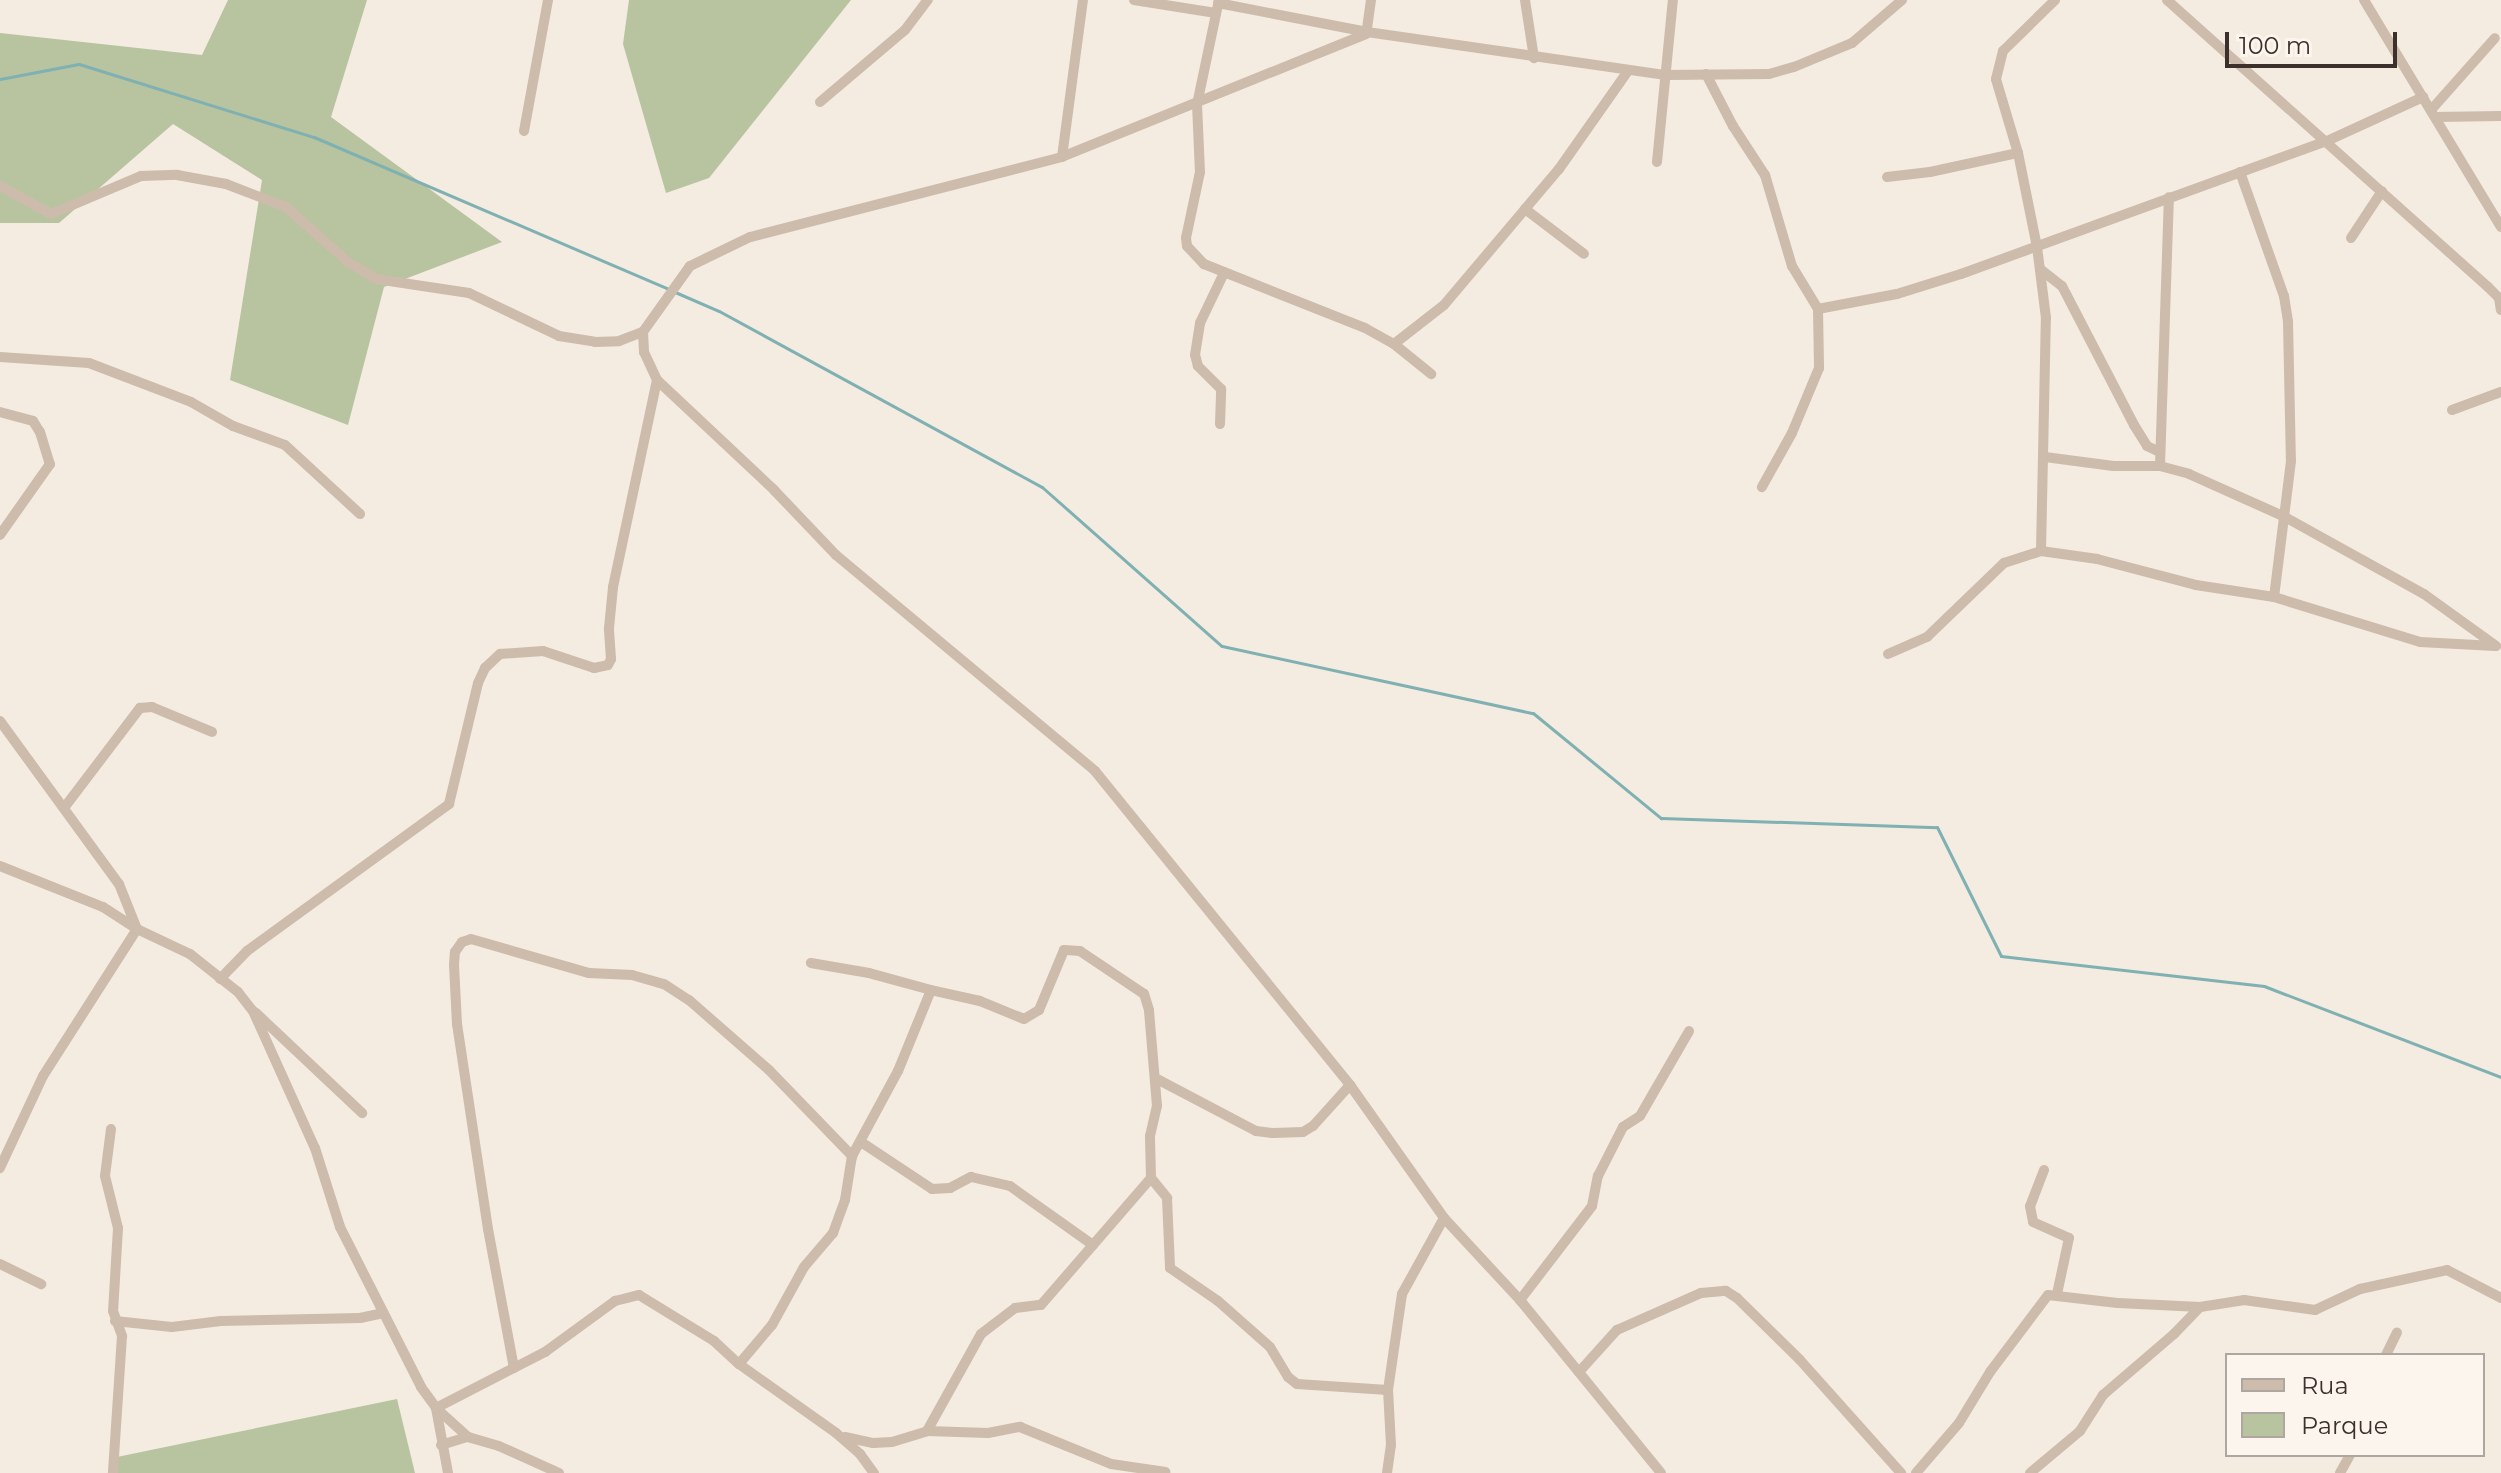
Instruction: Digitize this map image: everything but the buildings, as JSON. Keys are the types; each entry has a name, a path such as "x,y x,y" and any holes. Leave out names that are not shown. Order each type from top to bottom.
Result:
{"street":[{"path":"524,131 548,0"},
{"path":"820,102 905,30 928,0"},
{"path":"1062,157 1083,0"},
{"path":"1134,0 1218,5 1367,32 1666,75 1769,74 1852,43 1902,0"},
{"path":"1367,32 1371,0"},
{"path":"1525,0 1534,58"},
{"path":"1657,162 1673,0"},
{"path":"2041,551 2046,318 2037,247 2018,153 1996,79 1997,65 2003,51 2055,0"},
{"path":"2167,0 2327,141 2500,302"},
{"path":"2364,0 2501,227"},
{"path":"1218,5 1197,104 1200,172 1187,246 1204,264 1365,328 1394,344 1431,374"},
{"path":"1367,32 1062,157 750,237 690,266 643,332 644,352 657,380 774,490 836,555 1095,771 1350,1085 1444,1218 1520,1300 1661,1473"},
{"path":"2433,114 2495,38"},
{"path":"1394,344 1444,305 1598,117 1628,71"},
{"path":"1706,74 1733,126 1765,175 1792,266 1818,309 1819,368 1792,433 1762,487"},
{"path":"1818,309 1897,294 2037,247 2327,141 2423,97"},
{"path":"2433,114 2501,116"},
{"path":"1887,177 1953,168 2018,153"},
{"path":"2240,172 2284,296 2288,322 2291,461 2274,597"},
{"path":"0,186 51,214 141,176 177,175 226,184 286,207 348,262 376,279 469,293 559,336 595,342 619,341 643,332"},
{"path":"2351,238 2382,191"},
{"path":"2160,466 2169,197"},
{"path":"1525,209 1584,254"},
{"path":"2040,269 2062,286 2134,425 2147,446 2160,452"},
{"path":"1220,424 1221,389 1198,366 1195,355 1200,323 1224,273"},
{"path":"0,357 89,363 191,402 233,426 285,445 360,514"},
{"path":"220,979 247,951 449,804 478,683 485,668 500,654 543,651 594,668 608,665 611,659 609,628 613,587 657,380"},
{"path":"2452,410 2501,392"},
{"path":"0,412 33,421 40,432 50,464 0,535"},
{"path":"2045,457 2113,466 2160,466 2189,474 2285,517 2424,594 2498,648"},
{"path":"1888,654 1927,637 2004,563 2041,551 2097,559 2196,585 2274,597 2420,642 2498,648"},
{"path":"64,808 140,708 152,707 212,732"},
{"path":"0,721 119,884 137,929"},
{"path":"0,866 103,907 137,929 190,954 238,992 362,1113"},
{"path":"0,1168 43,1076 137,929"},
{"path":"514,1368 488,1229 488,1208 457,1024 454,965 455,952 462,942 471,939 589,973 632,975 664,984 689,1000 769,1070 852,1156"},
{"path":"811,963 869,973 980,1001 1024,1019 1039,1010 1064,950 1080,951 1144,994 1157,1079 1156,1123 1150,1136 1151,1178 1167,1198 1170,1268 1218,1301 1270,1347 1288,1377 1297,1384 1388,1390"},
{"path":"739,1364 772,1325 804,1267 833,1233 845,1200 852,1156 898,1071 931,990"},
{"path":"238,992 253,1011 315,1148 340,1227 421,1387 436,1408 468,1437 499,1446 559,1473"},
{"path":"1520,1300 1592,1206 1598,1176 1623,1127 1640,1116 1689,1031"},
{"path":"1157,1079 1256,1131 1282,1133 1303,1132 1313,1126 1350,1085"},
{"path":"111,1129 105,1176 118,1228 113,1311 122,1336 113,1473"},
{"path":"861,1142 932,1189 950,1188 971,1177 1010,1186 1093,1245"},
{"path":"2044,1170 2030,1206 2033,1222 2069,1238 2057,1294"},
{"path":"927,1431 981,1334 1015,1308 1041,1305 1151,1178"},
{"path":"1387,1473 1391,1445 1388,1390 1402,1294 1444,1218"},
{"path":"0,1264 41,1284"},
{"path":"1916,1473 1959,1423 1978,1390 2042,1301 2057,1294 2118,1303 2200,1307 2244,1300 2315,1310 2360,1289 2447,1270 2501,1298"},
{"path":"1579,1372 1617,1330 1701,1293 1726,1291 1800,1360 1901,1473"},
{"path":"436,1408 579,1330 615,1301 639,1295 693,1326 739,1364 836,1433 860,1454 874,1473"},
{"path":"2030,1473 2080,1431 2103,1395 2174,1334 2200,1307"},
{"path":"115,1321 172,1327 221,1321 360,1318 383,1313"},
{"path":"2387,1353 2397,1332"},
{"path":"436,1408 448,1473"},
{"path":"836,1433 873,1443 892,1442 927,1431 988,1433 1030,1429 1067,1449 1111,1464 1165,1472"},
{"path":"441,1445 468,1437"}],"green space":[{"path":"228,0 367,0 331,117 502,242 384,287 348,425 230,380 262,180 173,124 59,223 0,223 0,33 202,55"},
{"path":"629,0 851,0 709,178 666,193 623,44"},
{"path":"397,1399 415,1473 117,1473 117,1457"}],"waterway":[{"path":"0,79 79,64 314,137 668,289"},
{"path":"675,292 719,311 1042,487 1222,646 1533,713 1661,818 1937,827 2001,956 2264,986 2501,1077"}]}
